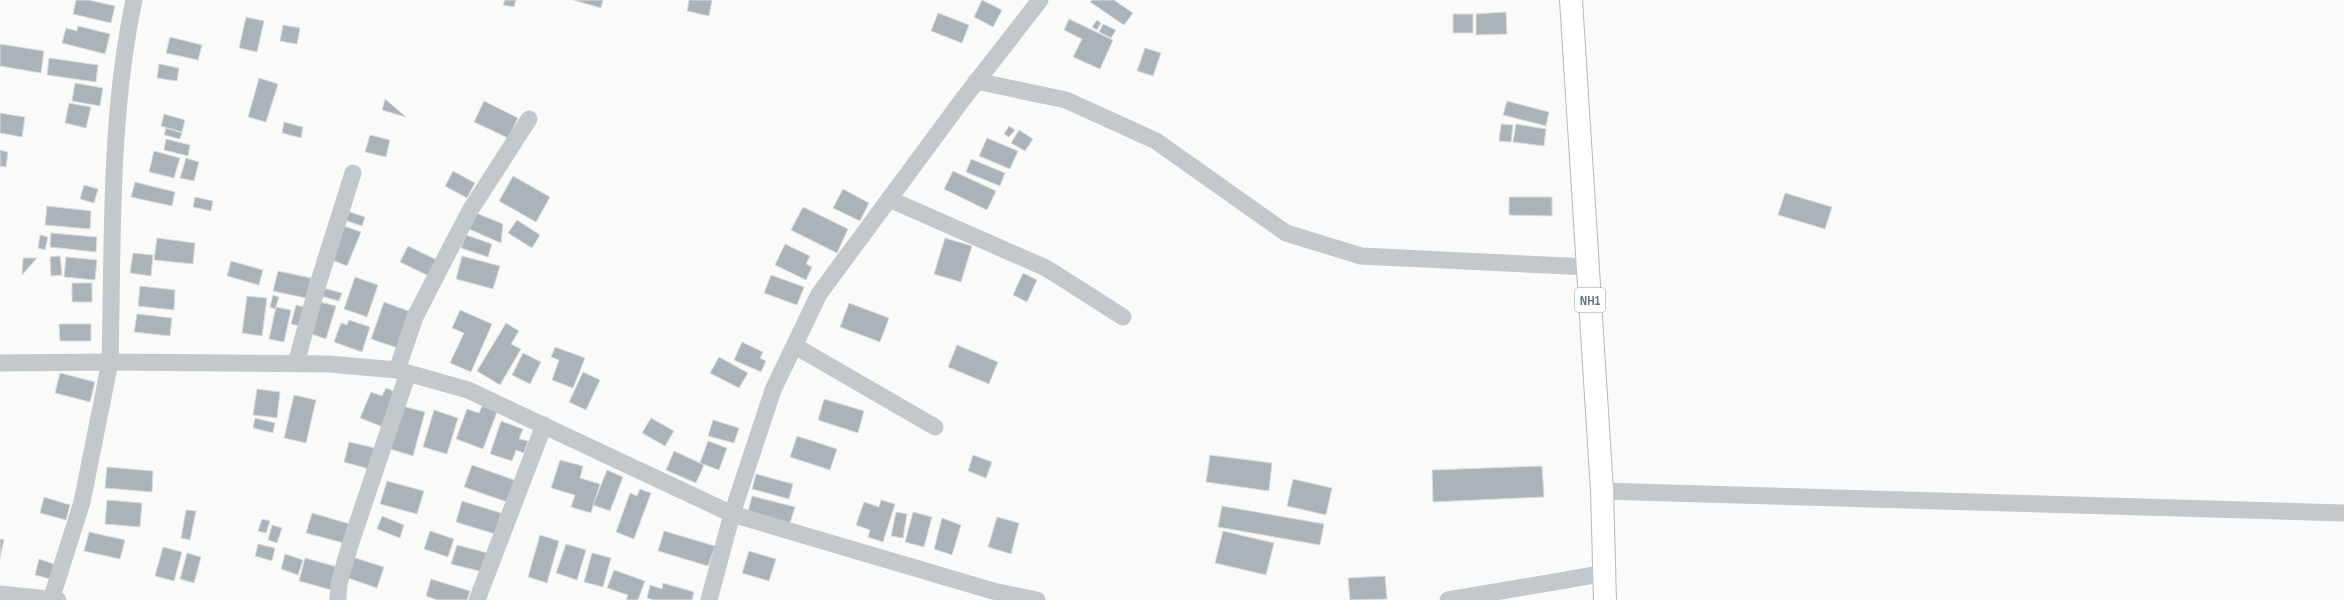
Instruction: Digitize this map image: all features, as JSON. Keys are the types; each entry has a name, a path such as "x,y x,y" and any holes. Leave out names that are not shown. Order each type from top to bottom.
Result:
{"highway":[{"name":"NH1","path":"1571,0 1602,491 1606,600"}],"street":[{"path":"51,600 82,502 110,362 116,114 124,47 134,0"},
{"path":"709,600 732,514 773,390 819,294 976,81 1040,0"},
{"path":"976,81 1066,100 1156,141 1286,233 1362,256 1588,267"},
{"path":"338,600 340,583 351,542 403,371 415,317 471,209 529,119"},
{"path":"296,363 318,284 353,173"},
{"path":"889,199 1046,268 1123,317"},
{"path":"794,346 935,427"},
{"path":"0,363 296,363 329,364 403,371 468,390 732,514 993,591 1037,600"},
{"path":"477,600 544,425"},
{"path":"1602,491 2344,513"},
{"path":"1448,600 1606,573"},
{"path":"0,594 58,600"}],"building":[{"path":"76,0 88,0 115,6 111,23 73,14"},
{"path":"505,0 516,0 514,7 503,5"},
{"path":"573,0 603,0 601,8"},
{"path":"689,0 712,0 709,16 687,11"},
{"path":"982,0 1002,10 993,27 974,17"},
{"path":"1092,0 1114,0 1133,13 1124,25 1090,2"},
{"path":"1506,12 1507,34 1476,35 1476,14"},
{"path":"938,13 969,25 962,43 931,31"},
{"path":"1453,14 1473,14 1473,33 1453,33"},
{"path":"246,17 264,21 257,52 239,48"},
{"path":"1069,19 1113,40 1100,69 1073,57 1082,39 1064,30"},
{"path":"1097,20 1101,23 1097,30 1092,27"},
{"path":"1103,24 1116,30 1111,38 1099,32"},
{"path":"283,25 300,28 297,44 280,41"},
{"path":"78,26 110,34 105,54 62,43 66,28 77,31"},
{"path":"170,37 202,45 198,60 166,53"},
{"path":"0,44 44,51 41,73 0,66"},
{"path":"1145,48 1161,53 1153,76 1137,71"},
{"path":"49,58 98,65 96,82 47,75"},
{"path":"159,64 179,68 177,81 157,78"},
{"path":"259,78 278,84 266,122 248,117"},
{"path":"75,83 103,88 100,106 72,101"},
{"path":"385,99 406,117 382,110"},
{"path":"484,101 518,118 508,138 474,122"},
{"path":"1507,101 1549,112 1546,126 1503,115"},
{"path":"69,103 91,107 86,128 65,123"},
{"path":"0,113 25,117 22,137 0,133"},
{"path":"164,114 185,120 182,132 161,126"},
{"path":"284,122 303,127 301,138 282,133"},
{"path":"1501,124 1513,125 1511,142 1499,141"},
{"path":"1516,124 1546,129 1544,146 1513,142"},
{"path":"1009,126 1015,130 1009,137 1004,134"},
{"path":"166,128 182,133 180,139 164,135"},
{"path":"1019,130 1033,139 1025,151 1011,143"},
{"path":"370,135 390,140 386,157 365,152"},
{"path":"987,138 1018,151 1010,169 979,156"},
{"path":"166,139 190,145 188,156 164,150"},
{"path":"0,150 8,152 6,167 0,166"},
{"path":"154,151 180,158 174,178 149,172"},
{"path":"186,158 199,162 194,181 180,178"},
{"path":"971,159 1005,173 1000,186 966,172"},
{"path":"453,171 475,183 467,198 445,186"},
{"path":"953,171 996,191 987,210 944,189"},
{"path":"513,176 550,197 536,222 499,201"},
{"path":"135,182 175,192 172,206 131,197"},
{"path":"84,185 98,189 94,203 80,199"},
{"path":"843,189 869,203 860,221 833,208"},
{"path":"1785,193 1832,207 1825,229 1778,215"},
{"path":"195,197 213,201 211,211 193,207"},
{"path":"1509,197 1552,197 1552,216 1509,215"},
{"path":"47,206 91,211 90,229 45,225"},
{"path":"803,207 848,229 837,253 791,230"},
{"path":"344,210 365,217 362,226 341,219"},
{"path":"476,213 503,224 501,243 469,229"},
{"path":"517,220 540,235 532,248 508,233"},
{"path":"344,226 361,232 347,266 330,259"},
{"path":"51,233 97,237 96,252 50,247"},
{"path":"40,235 48,237 45,250 38,248"},
{"path":"466,235 492,244 488,257 461,248"},
{"path":"157,238 195,243 193,264 154,260"},
{"path":"945,238 972,246 961,282 934,274"},
{"path":"785,244 810,256 806,264 812,267 806,280 775,265"},
{"path":"408,246 437,260 429,276 400,262"},
{"path":"133,253 153,255 151,276 130,273"},
{"path":"60,256 62,275 51,276 50,257"},
{"path":"462,256 500,266 493,289 456,279"},
{"path":"66,257 97,260 95,280 64,277"},
{"path":"23,258 37,258 22,275"},
{"path":"231,261 263,270 259,285 227,276"},
{"path":"278,271 311,278 306,298 273,291"},
{"path":"1023,273 1037,280 1027,302 1013,295"},
{"path":"771,275 804,287 797,305 764,293"},
{"path":"355,277 378,285 367,317 344,309"},
{"path":"72,283 92,283 92,302 72,302"},
{"path":"140,286 175,290 174,310 138,306"},
{"path":"319,287 342,293 339,301 317,295"},
{"path":"273,295 279,297 275,309 270,307"},
{"path":"247,296 267,298 262,336 242,333"},
{"path":"320,302 336,306 326,339 311,334"},
{"path":"384,302 411,312 398,348 371,339"},
{"path":"849,303 889,318 880,342 840,327"},
{"path":"296,305 304,307 300,326 291,324"},
{"path":"276,307 291,310 284,342 269,339"},
{"path":"460,310 492,324 471,372 450,363 464,333 452,328"},
{"path":"137,314 172,318 170,336 134,332"},
{"path":"349,320 370,327 362,352 334,342 341,323 347,325"},
{"path":"506,323 519,331 511,344 521,349 500,385 477,371"},
{"path":"59,324 91,324 91,341 60,341"},
{"path":"742,342 763,352 760,358 766,361 761,372 734,360"},
{"path":"957,345 998,362 989,384 948,367"},
{"path":"555,347 585,358 573,388 552,380 559,360 551,357"},
{"path":"523,353 541,362 530,384 512,375"},
{"path":"719,357 748,373 739,388 710,373"},
{"path":"583,372 600,380 586,410 569,402"},
{"path":"60,373 95,382 90,402 55,393"},
{"path":"386,388 398,393 383,427 360,418 371,392 382,396"},
{"path":"257,389 280,392 277,418 253,415"},
{"path":"294,395 316,400 306,443 284,438"},
{"path":"824,399 864,411 858,433 818,420"},
{"path":"402,406 425,412 413,456 390,449"},
{"path":"482,406 497,412 483,449 456,439 467,409 479,413"},
{"path":"434,410 458,418 447,454 423,447"},
{"path":"255,418 275,423 273,433 253,428"},
{"path":"651,418 674,431 665,446 642,433"},
{"path":"713,420 739,428 734,443 708,436"},
{"path":"501,421 523,429 519,439 528,441 524,453 516,450 512,461 490,454"},
{"path":"797,436 837,449 830,470 790,457"},
{"path":"708,441 727,448 719,470 700,463"},
{"path":"349,442 375,448 369,469 344,462"},
{"path":"674,451 704,465 696,483 666,470"},
{"path":"973,455 992,462 986,478 968,471"},
{"path":"1210,455 1272,463 1269,491 1206,482"},
{"path":"560,460 583,466 580,478 600,484 591,513 571,507 575,495 551,488"},
{"path":"472,465 517,481 510,503 464,487"},
{"path":"1542,466 1544,497 1433,502 1432,470"},
{"path":"107,467 153,471 152,492 105,488"},
{"path":"607,470 623,477 610,511 593,505"},
{"path":"756,474 793,484 789,499 752,489"},
{"path":"1293,479 1332,488 1326,515 1287,506"},
{"path":"387,481 424,491 417,514 380,504"},
{"path":"640,489 651,493 634,539 616,532 630,493 637,496"},
{"path":"752,496 795,507 790,523 748,512"},
{"path":"44,497 70,505 66,520 40,513"},
{"path":"107,500 142,503 140,527 105,524"},
{"path":"881,500 895,504 883,542 868,537 870,530 856,525 864,502 879,507"},
{"path":"462,501 501,513 495,534 456,522"},
{"path":"1222,506 1324,524 1320,545 1218,527"},
{"path":"186,510 196,511 190,540 181,538"},
{"path":"896,512 907,514 903,538 891,536"},
{"path":"913,512 932,517 924,547 905,542"},
{"path":"312,513 350,524 344,543 306,533"},
{"path":"382,516 404,525 400,538 377,529"},
{"path":"997,517 1019,523 1011,554 988,547"},
{"path":"942,518 961,525 952,555 934,549"},
{"path":"262,519 270,521 266,533 258,531"},
{"path":"272,525 282,528 277,543 268,540"},
{"path":"430,531 454,539 448,557 424,549"},
{"path":"664,531 715,546 708,566 658,551"},
{"path":"1223,531 1274,543 1266,575 1215,563"},
{"path":"89,532 125,540 120,559 84,551"},
{"path":"540,535 559,541 547,583 528,577"},
{"path":"0,539 4,540 0,558"},
{"path":"258,544 275,548 272,561 255,556"},
{"path":"566,544 586,550 577,580 556,573"},
{"path":"457,545 488,553 483,572 451,564"},
{"path":"163,547 182,552 174,581 155,576"},
{"path":"749,551 776,559 769,581 742,573"},
{"path":"187,553 201,557 194,583 180,579"},
{"path":"592,553 611,558 603,587 584,582"},
{"path":"285,554 303,560 298,575 281,569"},
{"path":"352,557 384,567 377,588 345,577"},
{"path":"305,558 341,568 335,591 299,581"},
{"path":"39,559 54,564 50,579 35,575"},
{"path":"614,570 645,581 638,600 626,600 628,595 607,588"},
{"path":"1385,576 1387,599 1350,600 1348,578"},
{"path":"431,579 470,591 467,600 437,600 426,596"},
{"path":"663,583 694,592 692,600 654,600 647,598 650,585 662,589"}]}
